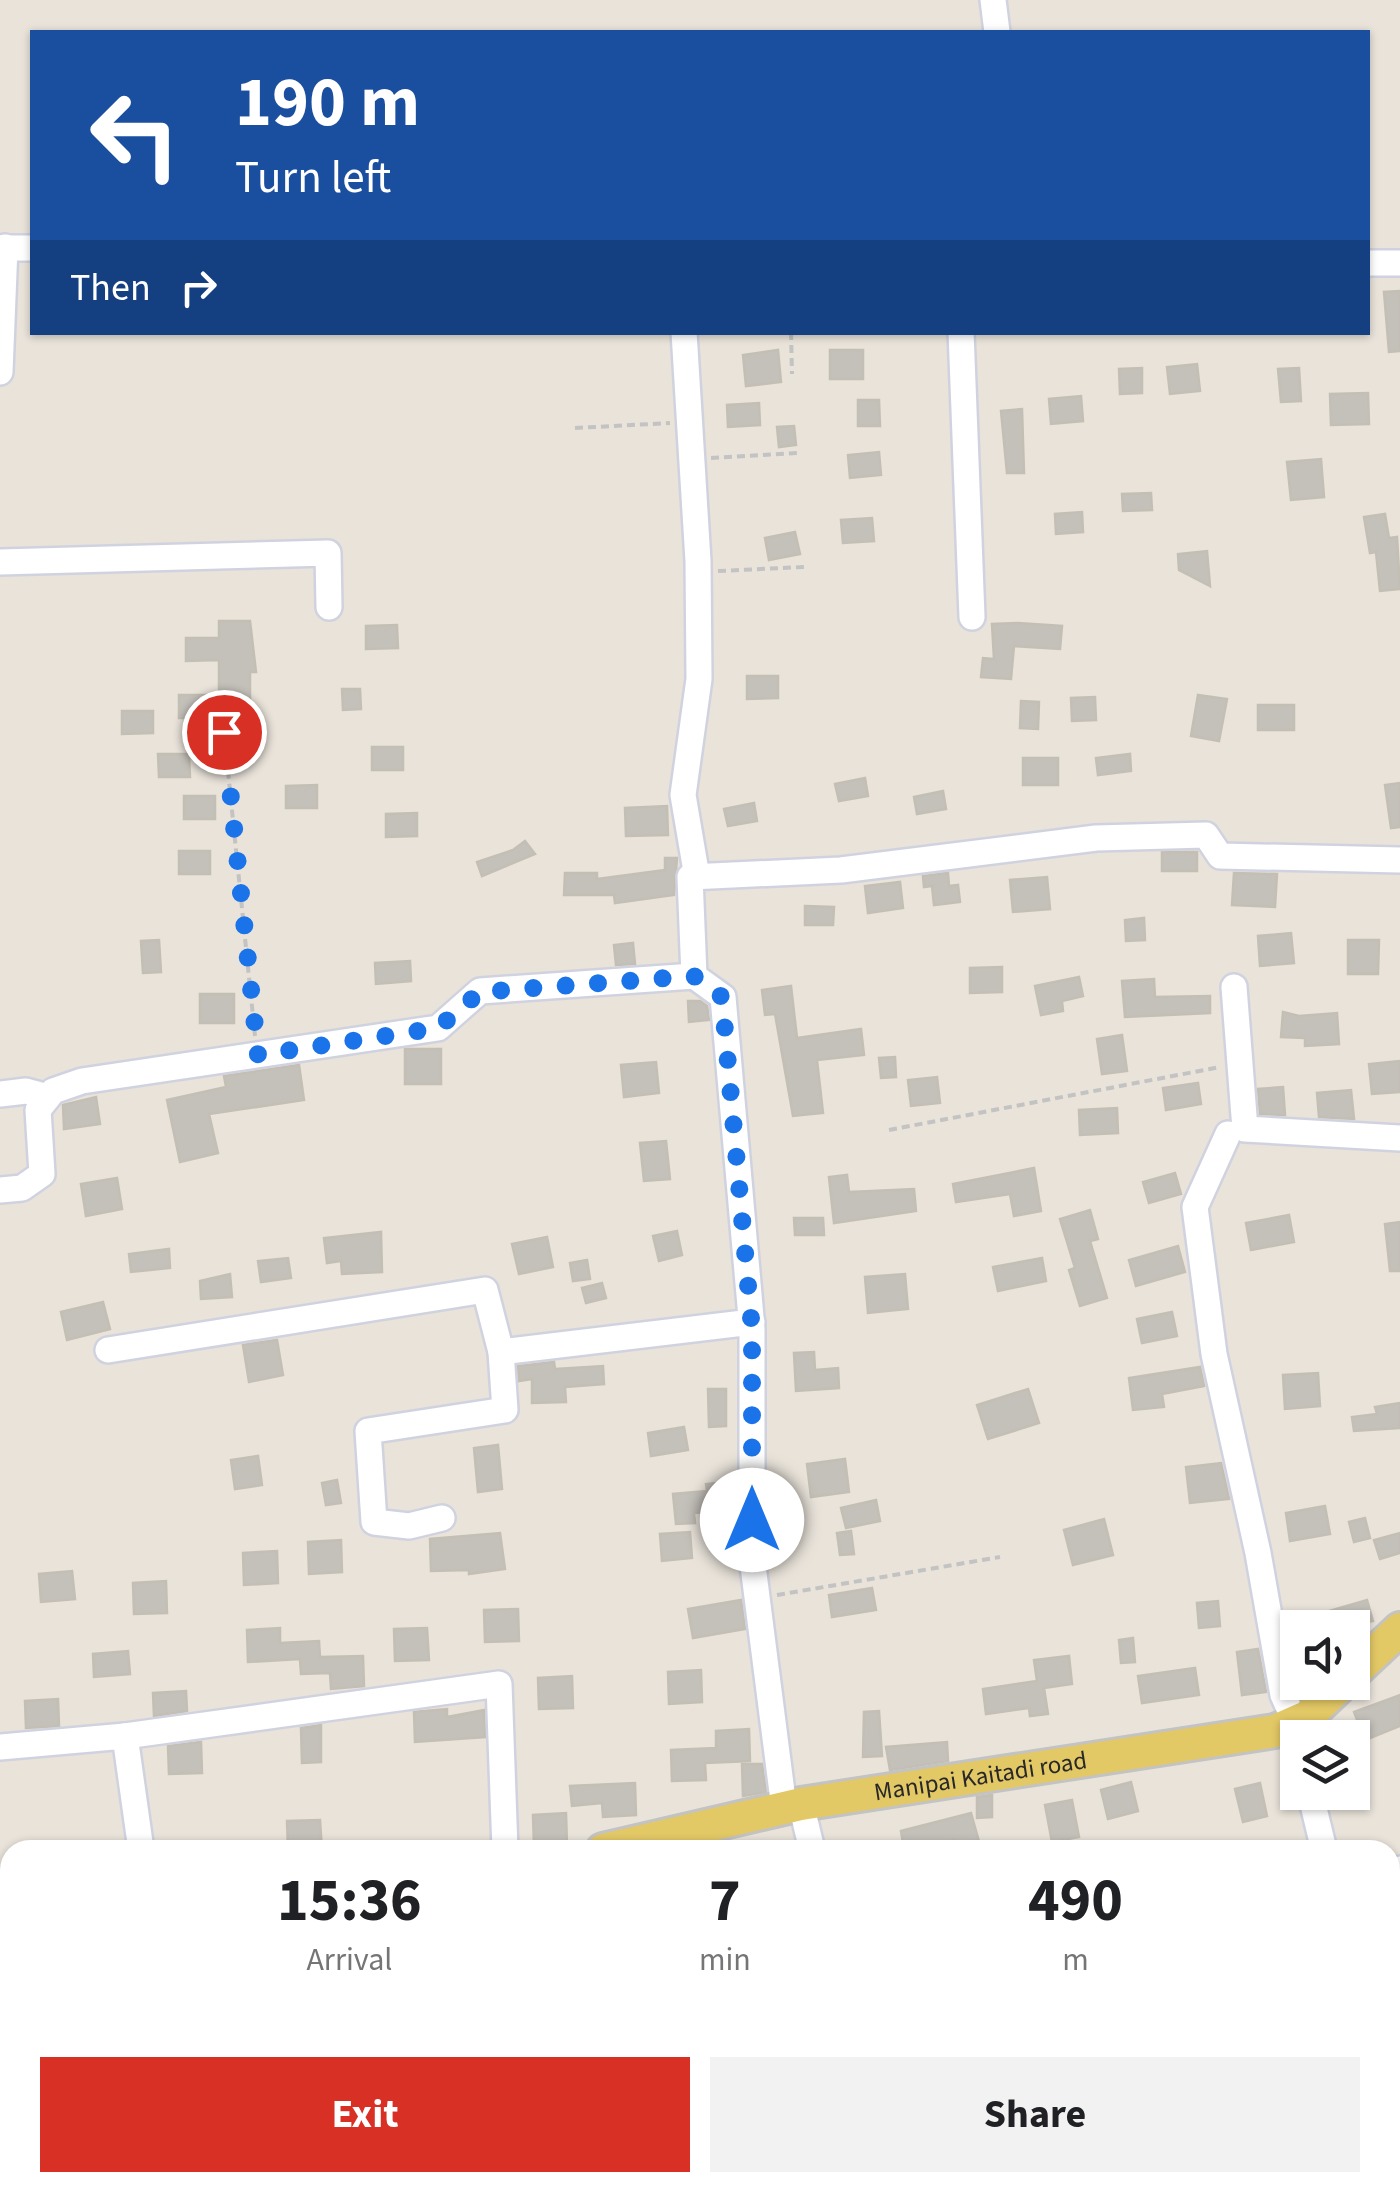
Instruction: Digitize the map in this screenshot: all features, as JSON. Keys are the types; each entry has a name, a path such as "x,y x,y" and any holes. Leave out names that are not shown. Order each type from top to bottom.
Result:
{"main road":[{"path":"1370,1657 1400,1629"},
{"name":"Manipai Kaitadi road","path":"1306,1720 1326,1700"},
{"name":"Manipai Kaitadi road","path":"645,1840 792,1806 1280,1733"}],"street":[{"path":"993,0 997,30"},
{"path":"0,372 2,247 30,248"},
{"path":"1370,263 1400,262"},
{"path":"684,335 698,572 699,679 682,795 697,877"},
{"path":"961,335 972,617"},
{"path":"0,562 328,553 329,606"},
{"path":"694,976 690,877 841,870 1096,838 1192,835 1206,835 1220,856 1400,860"},
{"path":"0,1190 22,1188 42,1174 38,1110 53,1090 82,1081 438,1028 480,992 694,976 722,997 752,1322 752,1558 792,1806 807,1840"},
{"path":"1234,987 1245,1128 1400,1138"},
{"path":"0,1094 26,1091 48,1096"},
{"path":"1228,1134 1195,1208 1214,1354 1292,1720"},
{"path":"108,1350 486,1290 501,1352 505,1410 368,1431 374,1522 409,1526 442,1518"},
{"path":"501,1352 752,1322"},
{"path":"0,1747 125,1736 499,1684 504,1840"},
{"path":"125,1736 140,1840"},
{"path":"1314,1810 1322,1840"}],"path":[{"path":"790,335 792,374"},
{"path":"575,428 689,422"},
{"path":"692,460 797,453"},
{"path":"698,572 804,567"},
{"path":"224,732 258,1055"},
{"path":"889,1130 1240,1063"},
{"path":"758,1598 1000,1558"}],"building":[{"path":"1400,291 1400,351 1389,352 1384,292"},
{"path":"778,350 781,382 746,386 743,355"},
{"path":"830,350 863,350 863,379 830,379"},
{"path":"1197,364 1200,391 1170,394 1167,367"},
{"path":"1142,368 1142,393 1120,394 1119,369"},
{"path":"1299,368 1301,401 1281,402 1278,369"},
{"path":"1368,393 1369,424 1331,425 1330,394"},
{"path":"1081,396 1083,421 1051,424 1049,399"},
{"path":"858,400 879,400 880,426 858,426"},
{"path":"759,403 760,425 728,427 727,405"},
{"path":"1022,409 1024,473 1007,473 1001,411"},
{"path":"794,426 796,445 779,447 777,427"},
{"path":"879,452 881,475 850,478 848,455"},
{"path":"1321,459 1324,497 1291,500 1287,462"},
{"path":"1151,493 1152,510 1123,511 1122,494"},
{"path":"1082,512 1083,532 1056,534 1055,514"},
{"path":"1385,514 1389,538 1397,537 1400,589 1380,591 1376,552 1370,553 1364,517"},
{"path":"872,518 874,541 843,543 841,520"},
{"path":"795,532 800,554 769,560 765,538"},
{"path":"1207,551 1210,586 1179,570 1178,554"},
{"path":"219,621 250,621 256,672 250,672 250,700 219,701 219,660 186,661 186,638 219,638"},
{"path":"992,624 1062,626 1060,649 1014,646 1011,679 981,677 983,658 994,659"},
{"path":"397,625 398,648 366,649 366,626"},
{"path":"747,676 778,676 778,698 747,699"},
{"path":"342,689 360,689 361,709 343,710"},
{"path":"179,695 210,695 210,718 179,718"},
{"path":"1198,695 1227,699 1219,741 1191,736"},
{"path":"1095,697 1096,720 1072,721 1071,698"},
{"path":"1021,701 1039,702 1038,729 1020,728"},
{"path":"1258,705 1294,705 1294,730 1258,730"},
{"path":"122,711 153,711 153,733 122,734"},
{"path":"372,747 403,747 403,770 372,770"},
{"path":"158,754 189,754 190,777 159,777"},
{"path":"1130,754 1131,771 1098,775 1096,758"},
{"path":"1023,758 1058,758 1058,785 1023,785"},
{"path":"865,778 868,796 839,801 835,784"},
{"path":"1400,783 1400,827 1391,828 1385,785"},
{"path":"317,785 317,808 286,808 286,786"},
{"path":"943,791 946,809 917,814 914,797"},
{"path":"184,796 215,796 215,819 184,819"},
{"path":"754,803 757,821 728,826 724,809"},
{"path":"667,806 668,835 626,836 625,808"},
{"path":"417,813 417,836 386,837 386,814"},
{"path":"525,841 535,854 482,876 477,862 513,850"},
{"path":"179,851 210,851 210,874 179,874"},
{"path":"1162,852 1197,852 1197,871 1162,871"},
{"path":"665,858 677,858 674,895 615,903 614,895 564,895 565,873 597,873 597,879 665,870"},
{"path":"948,873 949,886 958,885 960,902 934,905 932,886 924,887 923,876"},
{"path":"1234,873 1277,874 1275,907 1232,905"},
{"path":"1047,877 1050,909 1013,912 1010,880"},
{"path":"900,882 903,908 868,913 865,886"},
{"path":"805,906 834,907 833,925 805,925"},
{"path":"1144,918 1145,940 1126,941 1125,920"},
{"path":"1291,933 1294,963 1260,966 1258,936"},
{"path":"159,940 161,972 143,973 141,941"},
{"path":"1348,940 1379,940 1378,974 1348,974"},
{"path":"633,943 635,964 616,965 614,945"},
{"path":"410,961 411,981 376,984 375,963"},
{"path":"1002,967 1002,992 970,993 970,968"},
{"path":"1079,977 1083,996 1062,1001 1063,1011 1041,1015 1035,986"},
{"path":"1154,979 1155,997 1210,996 1210,1013 1125,1017 1122,981"},
{"path":"791,986 797,1038 861,1029 864,1055 817,1060 823,1113 793,1116 775,1014 765,1015 762,990"},
{"path":"200,994 234,994 234,1023 200,1023"},
{"path":"688,1001 700,1001 707,1006 709,1020 689,1022"},
{"path":"1283,1012 1299,1016 1337,1013 1339,1044 1305,1046 1305,1038 1281,1037"},
{"path":"1122,1035 1127,1071 1102,1074 1097,1039"},
{"path":"405,1049 441,1049 441,1084 405,1084"},
{"path":"895,1057 896,1077 881,1078 879,1058"},
{"path":"1400,1061 1400,1092 1372,1094 1369,1064"},
{"path":"656,1062 659,1093 624,1097 621,1065"},
{"path":"299,1065 304,1100 209,1114 218,1153 180,1162 167,1100 226,1087 224,1076"},
{"path":"937,1077 940,1103 911,1106 908,1080"},
{"path":"1198,1083 1201,1104 1166,1110 1163,1088"},
{"path":"1283,1087 1285,1115 1260,1114 1258,1089"},
{"path":"1351,1090 1354,1119 1319,1117 1317,1093"},
{"path":"96,1097 100,1124 64,1129 63,1105"},
{"path":"1117,1108 1118,1133 1080,1135 1079,1110"},
{"path":"666,1141 670,1179 644,1181 640,1143"},
{"path":"1034,1168 1041,1211 1014,1216 1010,1194 956,1202 953,1184"},
{"path":"1175,1173 1181,1194 1149,1203 1143,1182"},
{"path":"847,1175 849,1192 914,1189 916,1211 834,1223 829,1177"},
{"path":"117,1178 122,1209 86,1216 81,1184"},
{"path":"1090,1210 1098,1239 1090,1241 1107,1298 1080,1306 1069,1270 1075,1268 1060,1219"},
{"path":"1289,1215 1294,1242 1251,1250 1246,1223"},
{"path":"794,1218 823,1218 824,1235 795,1235"},
{"path":"1400,1222 1400,1271 1390,1271 1385,1224"},
{"path":"677,1231 682,1255 659,1261 653,1236"},
{"path":"381,1232 382,1272 342,1274 341,1261 327,1263 324,1238"},
{"path":"547,1237 553,1267 519,1274 512,1244"},
{"path":"1178,1246 1185,1272 1136,1286 1129,1260"},
{"path":"169,1249 170,1268 131,1272 129,1254"},
{"path":"288,1258 291,1278 261,1282 258,1261"},
{"path":"1042,1258 1046,1281 998,1291 993,1267"},
{"path":"587,1260 590,1279 573,1281 570,1263"},
{"path":"230,1274 232,1297 201,1299 200,1281"},
{"path":"905,1274 908,1309 868,1313 865,1277"},
{"path":"602,1283 606,1298 586,1303 582,1288"},
{"path":"103,1302 110,1329 67,1340 61,1312"},
{"path":"1172,1312 1177,1336 1142,1343 1137,1319"},
{"path":"277,1340 283,1375 249,1382 243,1345"},
{"path":"814,1352 815,1370 838,1368 839,1388 796,1391 794,1353"},
{"path":"554,1362 555,1369 603,1366 604,1384 565,1387 566,1402 532,1403 532,1379 519,1381 518,1366"},
{"path":"1200,1367 1204,1386 1162,1394 1164,1407 1133,1410 1129,1378"},
{"path":"1318,1373 1320,1406 1285,1409 1283,1375"},
{"path":"708,1389 726,1389 726,1426 709,1427"},
{"path":"1028,1389 1039,1423 988,1439 977,1405"},
{"path":"1400,1403 1400,1428 1354,1431 1352,1417 1377,1414 1375,1407"},
{"path":"684,1427 688,1450 651,1456 648,1433"},
{"path":"498,1445 502,1489 478,1492 474,1448"},
{"path":"258,1456 262,1485 235,1489 231,1460"},
{"path":"845,1459 849,1492 811,1497 807,1464"},
{"path":"1221,1463 1229,1499 1190,1503 1186,1467"},
{"path":"337,1480 341,1503 326,1505 322,1483"},
{"path":"725,1482 729,1510 694,1513 695,1523 676,1524 673,1494 707,1491 706,1484"},
{"path":"876,1500 880,1521 846,1528 841,1508"},
{"path":"1325,1506 1330,1534 1290,1541 1286,1513"},
{"path":"1365,1518 1370,1538 1354,1542 1349,1522"},
{"path":"1104,1519 1113,1555 1073,1565 1064,1530"},
{"path":"851,1531 854,1554 840,1555 837,1533"},
{"path":"690,1532 692,1558 662,1561 660,1534"},
{"path":"500,1533 505,1569 469,1574 469,1570 431,1571 430,1539"},
{"path":"1400,1533 1400,1553 1380,1559 1374,1540"},
{"path":"341,1540 342,1572 309,1574 308,1542"},
{"path":"277,1551 278,1583 244,1585 243,1553"},
{"path":"72,1571 75,1599 41,1602 39,1574"},
{"path":"166,1581 167,1613 134,1614 133,1583"},
{"path":"872,1588 876,1610 832,1617 829,1595"},
{"path":"741,1600 745,1629 693,1638 688,1609"},
{"path":"1367,1600 1370,1610 1333,1610"},
{"path":"1218,1601 1220,1626 1199,1628 1197,1603"},
{"path":"518,1609 519,1641 485,1642 484,1610"},
{"path":"280,1628 280,1643 319,1641 320,1657 363,1656 364,1686 331,1689 330,1673 301,1674 300,1659 248,1662 247,1630"},
{"path":"427,1628 429,1660 395,1661 394,1629"},
{"path":"1133,1638 1135,1662 1121,1663 1119,1640"},
{"path":"1258,1649 1266,1692 1242,1695 1237,1652"},
{"path":"128,1651 130,1674 94,1677 93,1654"},
{"path":"1069,1656 1072,1684 1044,1688 1048,1714 1030,1716 1029,1708 986,1714 983,1689 1037,1681 1034,1660"},
{"path":"1195,1668 1199,1695 1142,1703 1138,1676"},
{"path":"701,1670 702,1702 669,1704 668,1672"},
{"path":"572,1676 573,1708 539,1709 538,1678"},
{"path":"186,1691 187,1711 154,1716 153,1693"},
{"path":"1400,1695 1400,1726 1370,1738 1370,1720 1357,1720 1354,1712"},
{"path":"58,1699 59,1726 26,1728 25,1701"},
{"path":"447,1709 447,1717 484,1710 485,1737 415,1742 414,1712"},
{"path":"879,1711 882,1756 863,1757 864,1712"},
{"path":"321,1725 321,1762 302,1763 301,1728"},
{"path":"749,1729 750,1761 705,1763 706,1780 672,1781 671,1750 716,1748 716,1731"},
{"path":"201,1742 202,1773 169,1774 168,1746"},
{"path":"947,1742 948,1761 890,1770 886,1747"},
{"path":"742,1764 762,1764 766,1792 743,1796"},
{"path":"1131,1782 1138,1811 1108,1819 1101,1790"},
{"path":"635,1783 636,1815 603,1817 602,1803 572,1806 570,1786"},
{"path":"1260,1783 1267,1816 1243,1822 1235,1789"},
{"path":"992,1795 992,1817 977,1818 977,1797"},
{"path":"1072,1800 1079,1837 1052,1840 1045,1805"},
{"path":"566,1813 567,1840 534,1840 533,1815"},
{"path":"971,1813 979,1840 902,1840 901,1831"},
{"path":"320,1820 321,1840 288,1840 287,1821"}],"route":[{"path":"224,732 258,1055 438,1028 480,992 694,976 722,997 730,1065 732,1143 752,1329 752,1520"}]}
